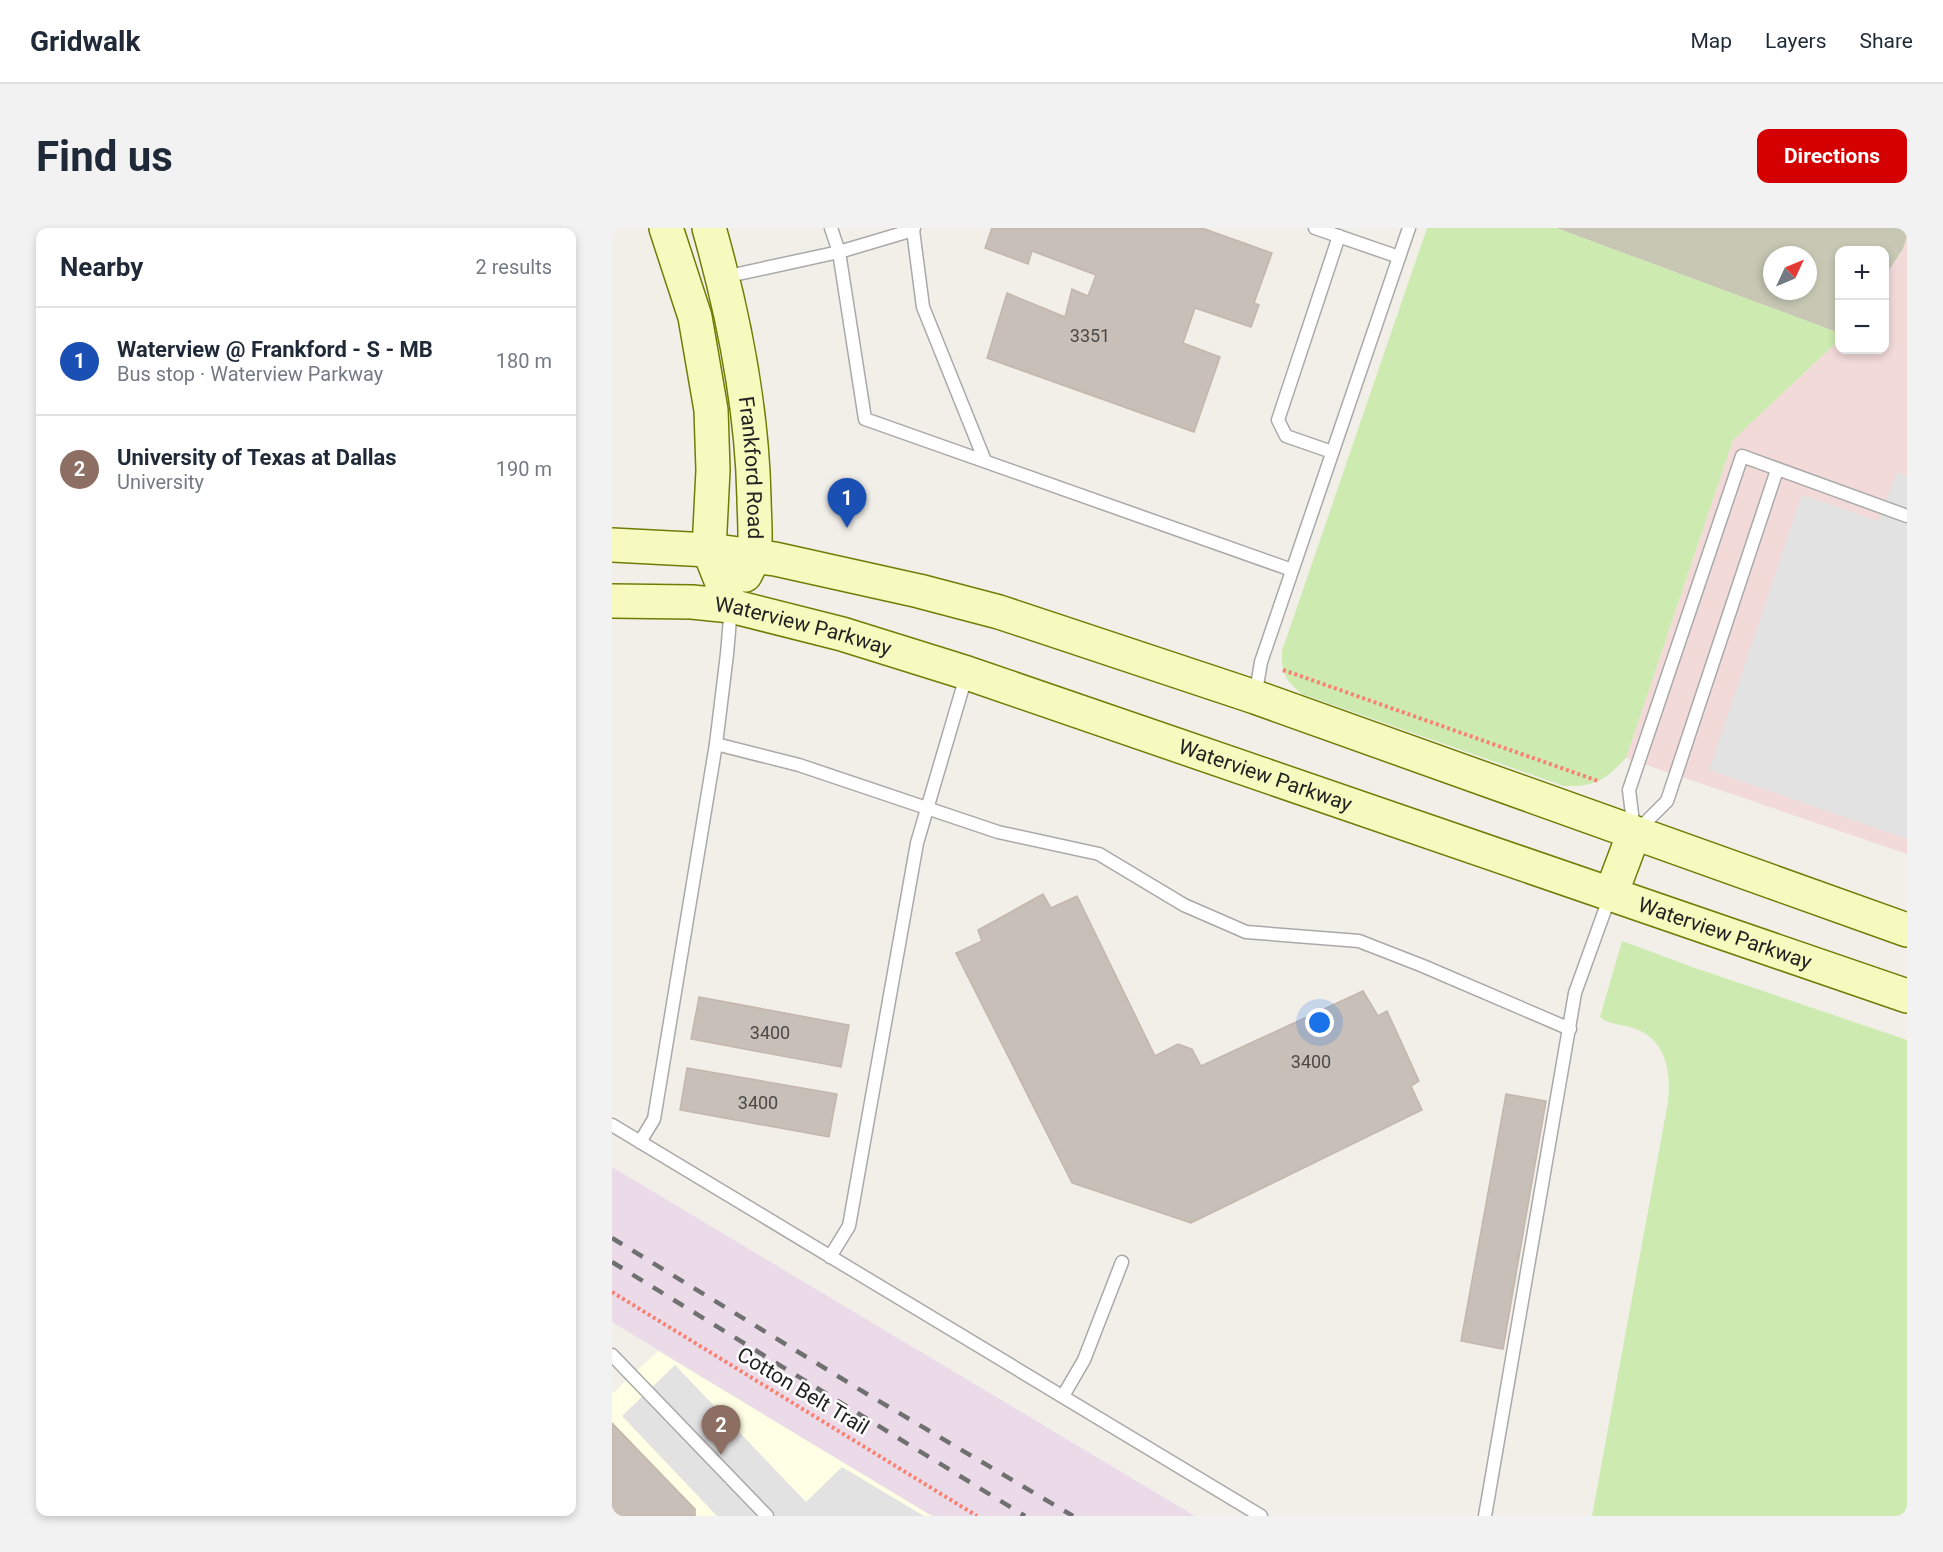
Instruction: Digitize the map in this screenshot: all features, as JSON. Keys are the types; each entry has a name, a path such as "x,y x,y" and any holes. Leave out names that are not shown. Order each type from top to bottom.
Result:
{"main road":[{"name":"Frankford Road","path":"666,228 695,317 711,410 713,470 709,550 731,606"},
{"name":"Frankford Road","path":"709,228 723,277 736,338 753,477 753,556 731,606"},
{"path":"612,545 709,550 775,559 907,588 999,612 1255,697 1907,930"},
{"name":"Waterview Parkway","path":"612,601 692,602 731,606 842,634 967,673 1907,996"},
{"path":"1611,894 1634,833"}],"lane":[{"path":"831,228 839,252 865,419 1292,570"},
{"path":"1315,228 1399,256"},
{"path":"1255,697 1261,662 1409,228"},
{"path":"723,277 839,252 913,229 923,307 985,461"},
{"path":"1332,452 1286,436 1278,420 1339,236"},
{"path":"1634,833 1629,790 1742,456 1907,516"},
{"path":"1634,833 1667,801 1777,470"},
{"path":"640,1142 654,1119 716,744 731,606"},
{"path":"831,1257 849,1226 917,843 967,673"},
{"path":"716,744 799,765 998,832 1099,854 1184,905 1246,932 1359,941 1570,1029"},
{"path":"1485,1516 1575,993 1611,894"},
{"path":"612,1125 1261,1516"},
{"path":"1063,1396 1084,1360 1122,1262"},
{"path":"612,1355 767,1516"}],"path":[{"path":"1282,670 1598,781"},
{"name":"Cotton Belt Trail","path":"612,1292 977,1516"}],"shaded area":[{"path":"1556,228 1907,228 1903,249 1889,270 1889,246 1835,246 1835,332"},
{"path":"1907,236 1907,854 1626,758 1733,440 1835,344 1835,354 1889,354 1889,270 1903,250"},
{"path":"1897,472 1907,476 1907,839 1709,770 1802,495 1878,521"},
{"path":"612,1167 1195,1516 931,1516 612,1322"},
{"path":"658,1351 932,1516 612,1516 612,1394"},
{"path":"675,1365 806,1502 842,1467 924,1516 717,1516 622,1416"}],"green space":[{"path":"1427,228 1556,228 1835,332 1835,344 1733,440 1626,758 1606,777 1584,785 1564,786 1302,694 1285,676 1282,651"},
{"path":"1622,941 1907,1040 1907,1516 1592,1516 1669,1091 1665,1059 1654,1041 1636,1029 1609,1022 1600,1017"}],"building":[{"path":"992,228 1202,228 1272,253 1254,303 1259,305 1251,327 1195,308 1183,343 1220,357 1194,432 987,358 1007,293 1065,317 1072,289 1088,296 1096,275 1032,251 1028,264 985,248"},
{"path":"1043,894 1051,908 1077,896 1155,1056 1178,1044 1192,1049 1201,1066 1363,991 1378,1016 1387,1011 1419,1081 1411,1086 1422,1110 1191,1223 1072,1183 956,953 982,941 978,930"},
{"path":"699,997 849,1025 841,1067 691,1039"},
{"path":"687,1068 837,1094 829,1137 680,1110"},
{"path":"1506,1094 1546,1101 1503,1349 1461,1341"},
{"path":"612,1423 695,1509 695,1516 612,1516"}],"railway":[{"path":"612,1238 867,1394 1073,1516"},
{"path":"612,1262 1025,1516"}],"place":[{"name":"Waterview @ Frankford - S - MB","path":"847,528"},
{"name":"University of Texas at Dallas","path":"721,1455"}]}
